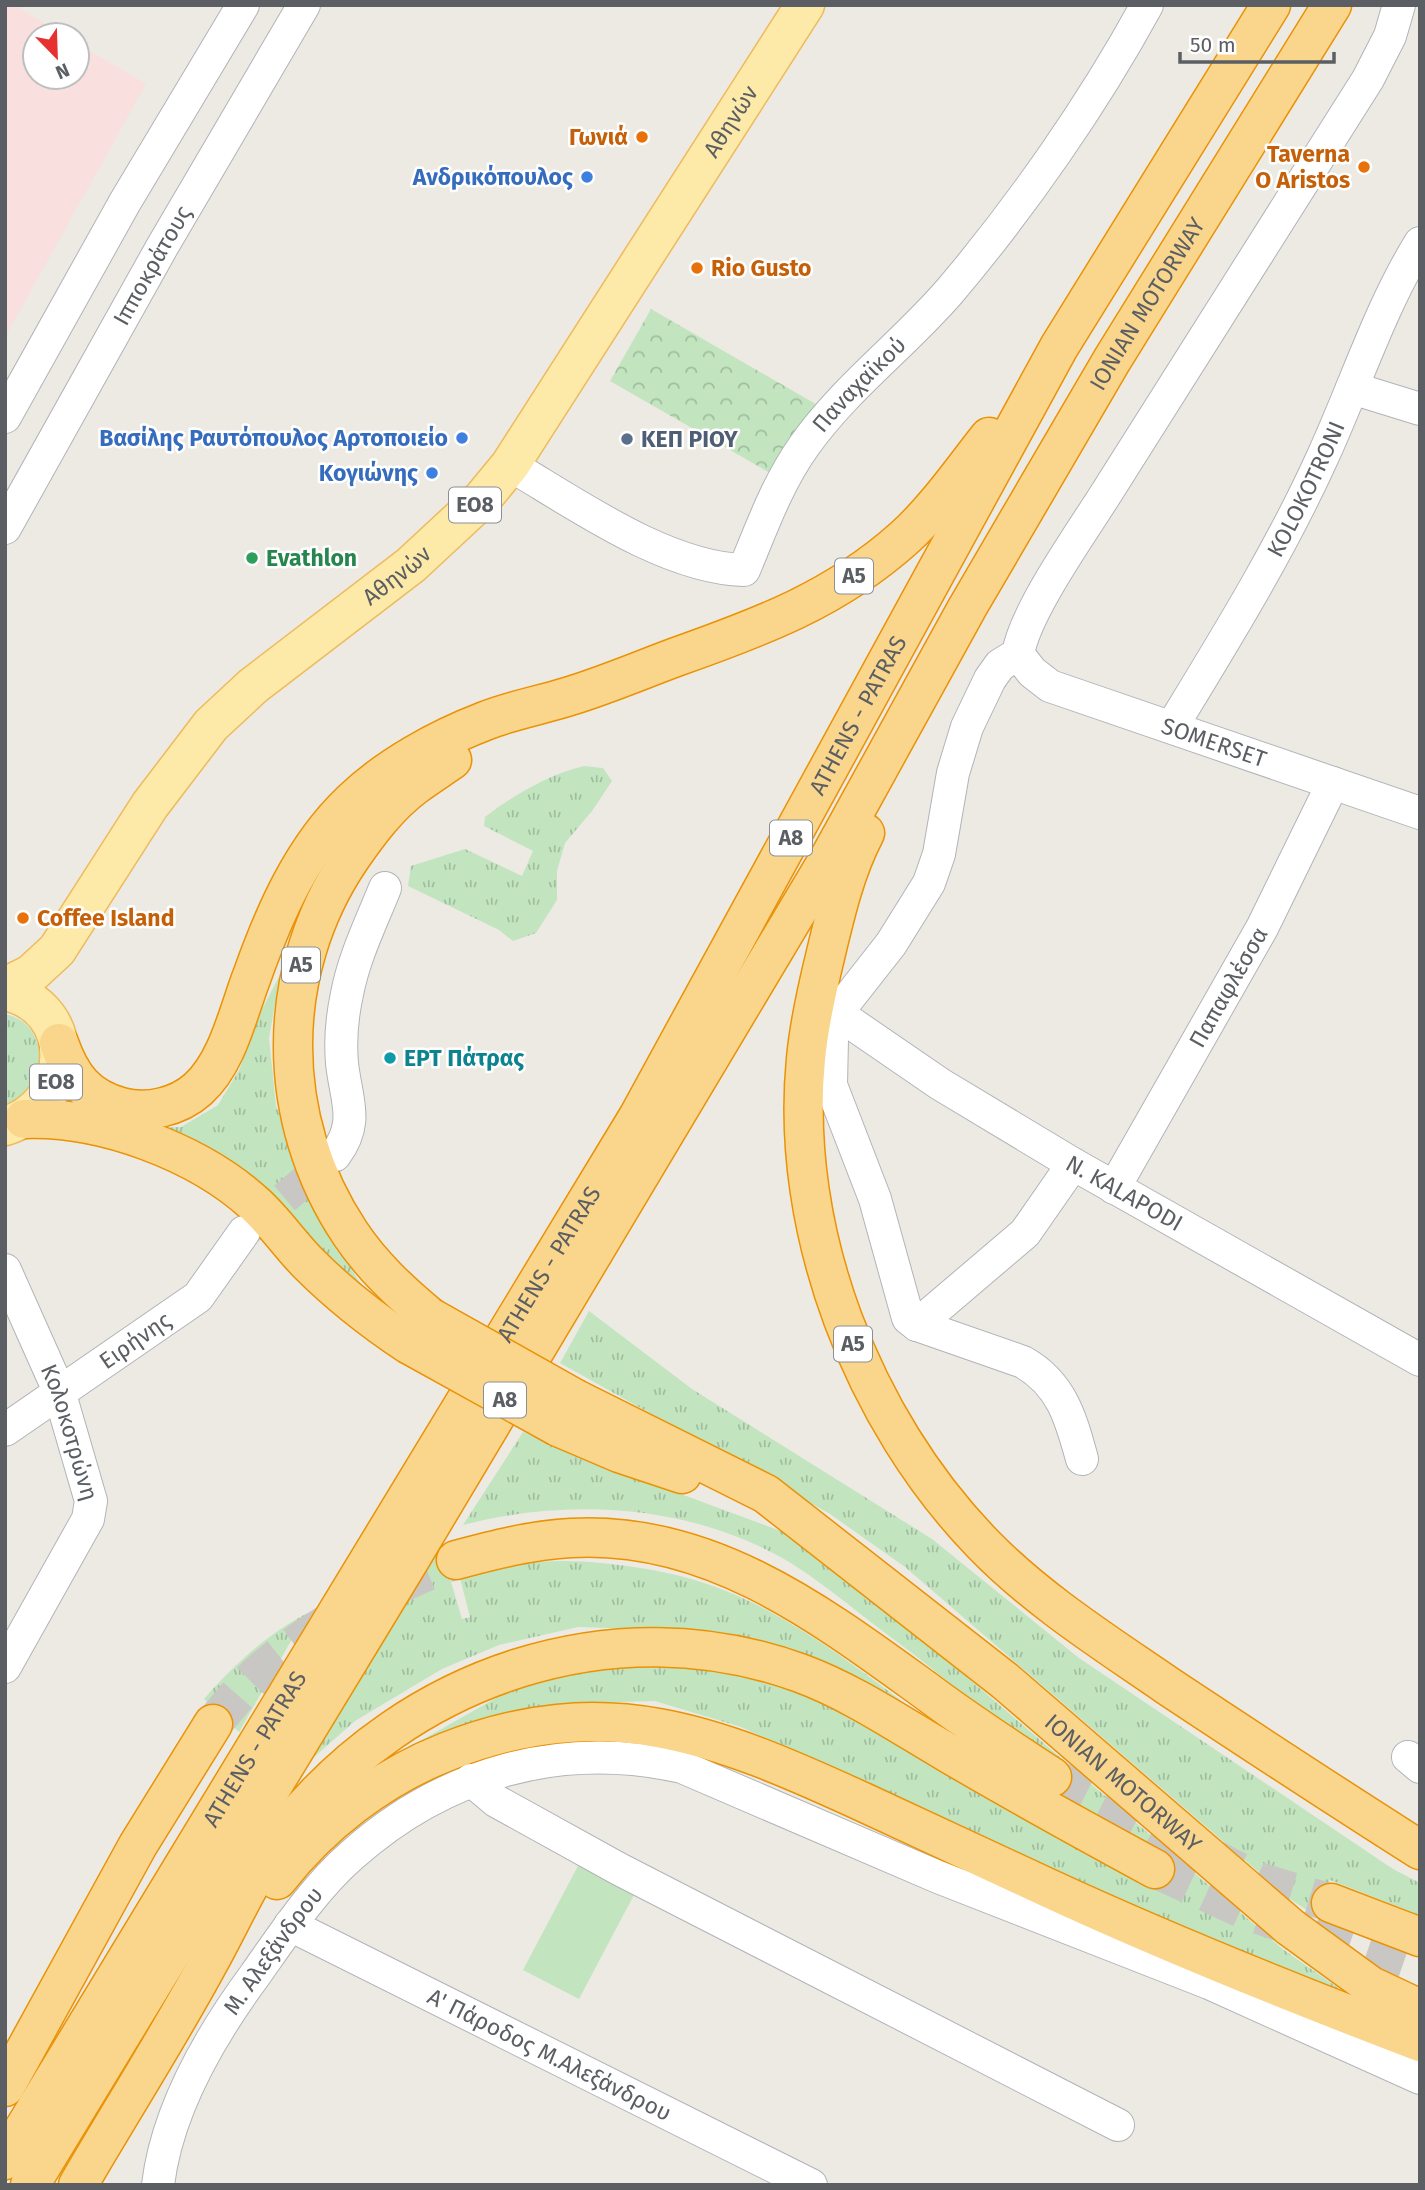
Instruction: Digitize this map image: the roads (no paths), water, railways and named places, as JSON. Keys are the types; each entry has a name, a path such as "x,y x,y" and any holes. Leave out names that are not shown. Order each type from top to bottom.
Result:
{"highway":[{"name":"Α5","path":"419,1331 394,1287 369,1259 333,1204 314,1166 300,1122 292,1054 300,968 322,907 339,876 380,819 411,788 453,760 571,696 812,604 904,538 946,492 1059,347 1271,5"},
{"name":"IONIAN MOTORWAY","path":"967,608 1112,360 1332,5"},
{"name":"ATHENS - PATRAS","path":"5,2160 638,1117 1059,347"},
{"name":"Α5","path":"967,608 927,715 858,848 835,914 818,989 806,1060 805,1134 811,1198 826,1264 845,1328 874,1392 905,1443 982,1543 1047,1601 1119,1653 1420,1850"},
{"name":"ATHENS - PATRAS","path":"30,2185 411,1558 832,853 967,608"},
{"path":"52,1029 77,1081 100,1101 126,1108 152,1110 175,1103 198,1089 216,1065 264,943 306,856 350,802 394,768 450,736 487,720 571,696"},
{"path":"15,1123 59,1121 108,1130 152,1143 212,1171 256,1205 307,1262 340,1293 419,1331"},
{"name":"IONIAN MOTORWAY","path":"419,1331 567,1413 766,1494 1005,1681 1290,1927 1371,1986 1420,2009"},
{"path":"456,1560 501,1548 571,1538 620,1539 698,1555 739,1570 778,1589 855,1639 979,1730 1052,1777"},
{"path":"78,2185 209,1963 246,1890 285,1830 331,1780 375,1742 421,1711 479,1680 537,1661 598,1650 665,1648 715,1652 802,1673 851,1696 1054,1815 1155,1869"},
{"path":"209,1963 299,1853 351,1806 386,1782 424,1761 501,1733 550,1724 608,1721 655,1725 721,1741 757,1755 1123,1922 1420,2042"},
{"path":"5,2087 138,1845 213,1724"},
{"path":"1331,1903 1420,1937"}],"main road":[{"name":"Αθηνών","path":"5,989 44,963 67,936 156,797 211,725 253,686 411,565 482,499 510,465 806,5"},
{"name":"Αθηνών","path":"15,1123 39,1109 54,1087 60,1061 52,1029 53,975 67,936"},
{"name":"Αθηνών","path":"5,989 25,998 52,1029"}],"street":[{"path":"5,417 125,202 243,5"},
{"name":"Ιπποκράτους","path":"5,528 162,247 304,5"},
{"name":"Παναχαϊκού","path":"510,465 598,517 659,547 713,566 744,570 780,484 806,443 934,308 983,250 1112,67 1147,5"},
{"path":"1082,1459 1066,1406 1039,1371 1023,1362 917,1325 905,1311 878,1208 831,1085 830,1061 838,1014 891,944 929,883 939,854 962,739 990,679 1000,665 1018,654 1021,637 1031,617 1083,531 1368,79 1390,36 1399,5"},
{"name":"KOLOKOTRONI","path":"1173,726 1269,563 1323,457 1372,334 1414,263"},
{"path":"1352,388 1420,409"},
{"name":"SOMERSET","path":"1018,654 1032,672 1051,685 1420,813"},
{"name":"Παπαφλέσσα","path":"1114,1188 1262,928 1333,783"},
{"path":"335,1155 347,1139 350,1121 341,1036 347,993 359,952 385,888"},
{"name":"N. KALAPODI","path":"838,1014 940,1084 1073,1164 1420,1360"},
{"path":"917,1325 1025,1233 1073,1164"},
{"name":"Ειρήνης","path":"5,1430 198,1297 244,1232"},
{"name":"Κολοκοτρώνη","path":"5,1270 59,1391 91,1501 88,1519 5,1667"},
{"name":"Μ. Αλεξάνδρου","path":"158,2185 161,2161 187,2087 236,2001 290,1925 351,1855 392,1824 471,1780 510,1767 562,1759 641,1758 682,1767 938,1877 1209,1983 1420,2078"},
{"path":"471,1780 496,1801 619,1869 1118,2125"},
{"name":"Α' Πάροδος Μ.Αλεξάνδρου","path":"290,1925 811,2185"}],"tunnel":[{"path":"248,1229 334,1156"},
{"path":"213,1724 254,1678 305,1638 379,1594 456,1560"},
{"path":"1052,1777 1258,1881 1331,1903"},
{"path":"1155,1869 1244,1910 1420,1971"}],"place":[{"name":"Γωνιά","path":"642,137"},
{"name":"Taverna O Aristos","path":"1364,167"},
{"name":"Ανδρικόπουλος","path":"587,177"},
{"name":"Rio Gusto","path":"697,268"},
{"name":"Βασίλης Ραυτόπουλος Αρτοποιείο","path":"462,438"},
{"name":"ΚΕΠ ΡΙΟΥ","path":"627,439"},
{"name":"Κογιώνης","path":"432,473"},
{"name":"Evathlon","path":"252,558"},
{"name":"Coffee Island","path":"23,918"},
{"name":"ΕΡΤ Πάτρας","path":"390,1058"}]}
